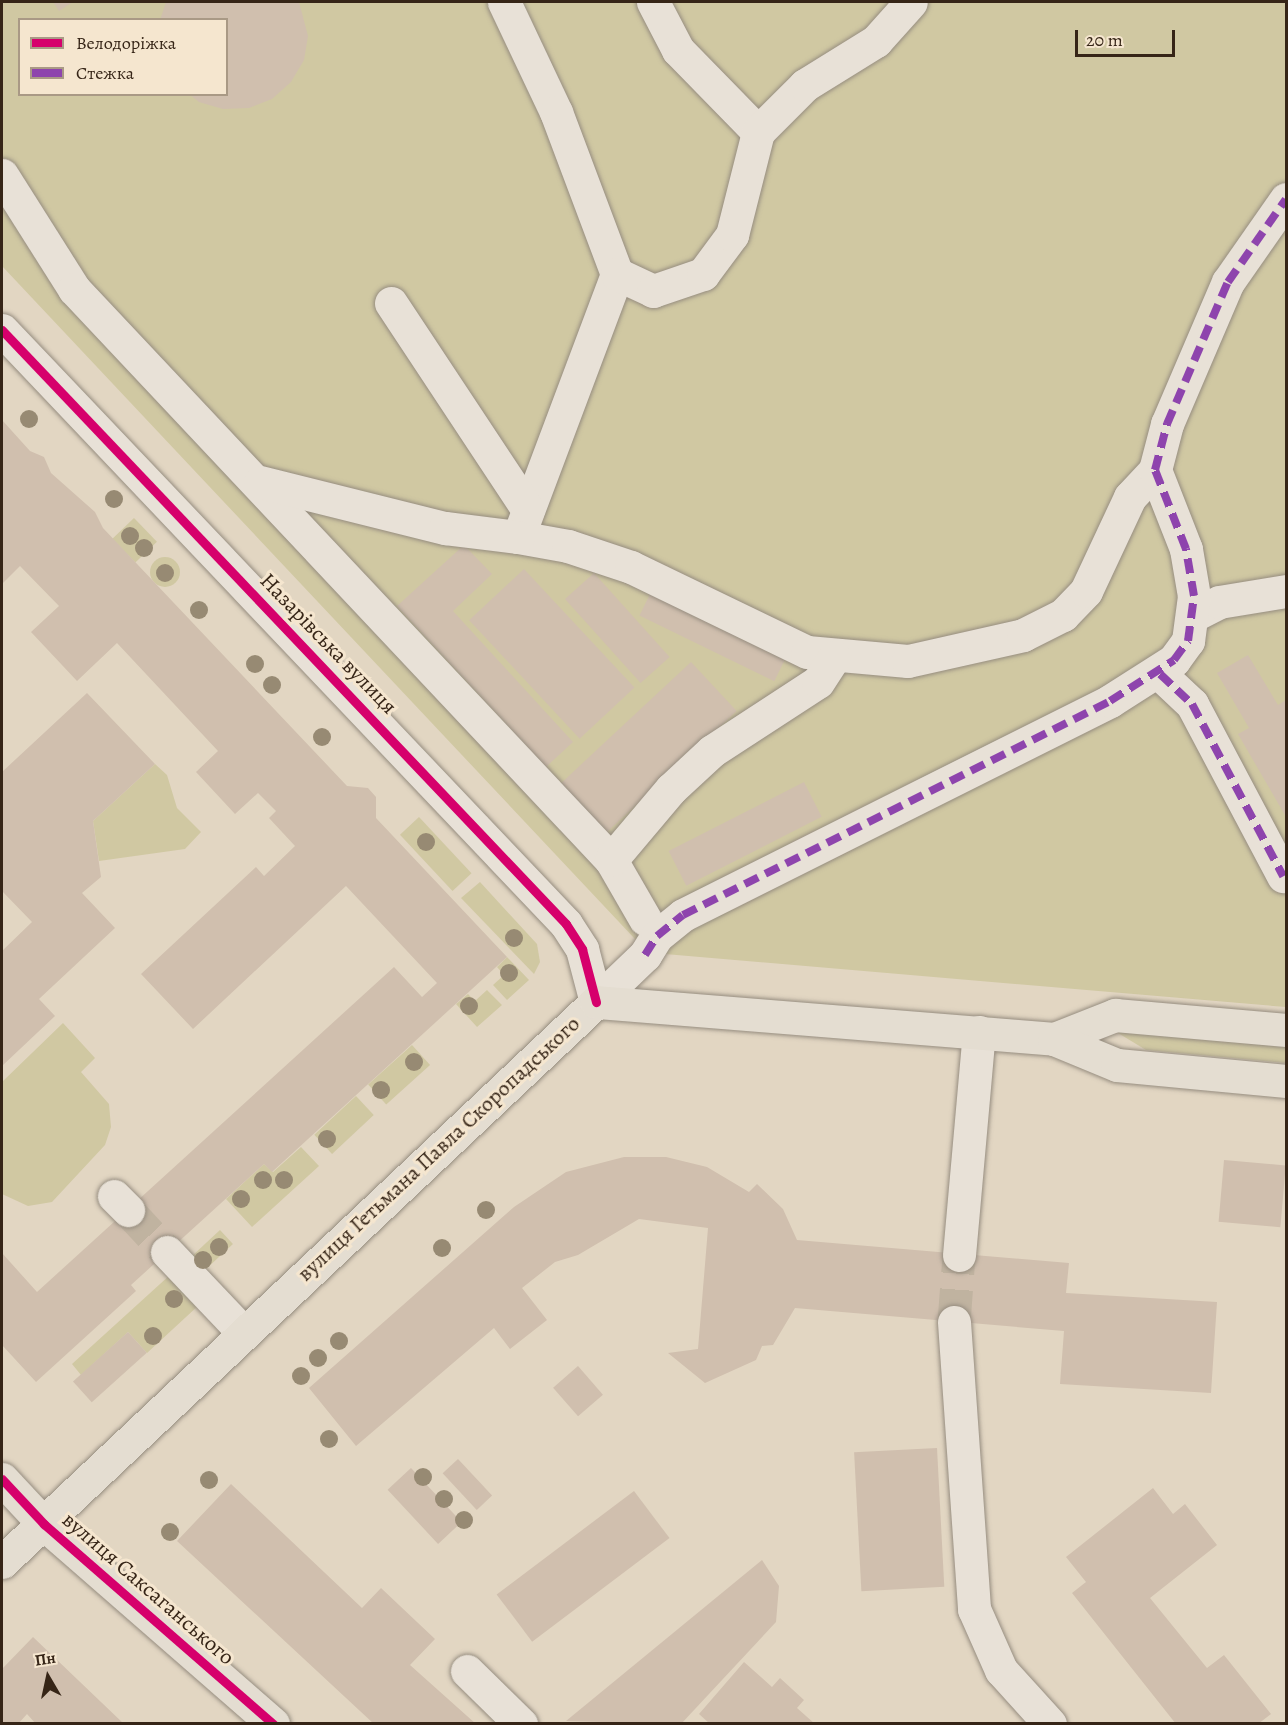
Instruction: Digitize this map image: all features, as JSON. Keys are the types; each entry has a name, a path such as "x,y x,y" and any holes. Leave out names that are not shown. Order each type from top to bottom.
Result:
{"main road":[{"name":"вулиця Гетьмана Павла Скоропадського","path":"2,1562 243,1332 596,1002 1054,1038 1117,1065 1287,1081"},
{"name":"вулиця Гетьмана Павла Скоропадського","path":"1054,1038 1115,1014 1287,1030"},
{"name":"вулиця Саксаганського","path":"2,1479 44,1524 273,1724"}],"street":[{"path":"504,2 556,112 617,274 523,524"},
{"path":"653,2 678,50 758,132"},
{"path":"617,274 653,291 703,274 732,235 758,132 805,85 876,41 911,2"},
{"path":"2,175 74,289 260,482 611,860 645,919"},
{"path":"260,482 445,528 523,524 568,546 631,567 807,652 834,657 908,661 964,651 1023,635 1063,615 1086,591 1130,497 1155,470 1167,424 1228,282 1287,199"},
{"path":"391,303 523,524"},
{"name":"Назарівська вулиця","path":"2,330 566,924 589,967 596,1002"},
{"path":"596,1002 645,955 657,936 683,915 1160,674 1188,641 1194,615 1186,549 1155,470"},
{"path":"1194,615 1219,602 1287,591"},
{"path":"611,860 704,759 818,682 834,657"},
{"path":"1160,674 1192,704 1283,876"},
{"path":"959,1255 979,1032"},
{"path":"167,1252 243,1332"},
{"path":"954,1322 974,1609 1001,1670 1050,1724"},
{"path":"467,1671 521,1724"}],"shaded area":[{"path":"2,2 1286,2 1286,1007 665,954 635,939 2,266"},
{"path":"134,518 157,542 135,563 112,539"},
{"path":"165,557 171,558 179,566 179,578 171,586 165,587 159,586 151,578 150,572 151,566 159,558"},
{"path":"155,764 167,775 177,808 201,832 185,849 99,861 93,821"},
{"path":"419,817 472,873 452,891 400,835"},
{"path":"480,882 537,944 540,962 534,974 461,898"},
{"path":"507,957 529,980 507,1000 493,985 504,975 497,967"},
{"path":"487,990 502,1005 477,1027 456,1004 468,994 475,1001"},
{"path":"63,1023 95,1058 81,1072 109,1104 111,1127 105,1145 52,1202 28,1206 2,1194 2,1082"},
{"path":"1147,1025 1286,1038 1286,1063 1146,1050 1118,1033"},
{"path":"412,1045 430,1065 386,1105 368,1084"},
{"path":"356,1096 374,1115 332,1154 314,1135"},
{"path":"301,1147 319,1166 252,1227 226,1199 264,1164 273,1172"},
{"path":"220,1230 233,1244 202,1273 189,1259"},
{"path":"171,1274 199,1305 147,1353 128,1332 81,1375 72,1364"}],"building":[{"path":"53,2 73,2 59,11"},
{"path":"166,2 299,2 308,36 304,60 291,82 272,99 249,108 223,109 199,102 192,96 228,96 228,18 161,18"},
{"path":"2,420 30,451 44,457 51,473 95,512 103,528 347,786 368,788 376,797 376,818 507,957 272,1172 264,1164 131,1285 136,1291 36,1382 2,1345 2,1253 37,1292 394,967 422,997 437,983 346,886 193,1029 141,974 256,867 264,876 295,846 269,818 276,811 258,793 235,814 196,772 218,751 117,643 77,681 31,632 59,606 20,566 2,584"},
{"path":"464,545 492,574 453,611 573,742 546,767 397,606"},
{"path":"524,569 634,687 580,739 469,620"},
{"path":"594,573 670,657 641,683 565,599"},
{"path":"650,594 785,660 774,681 639,616"},
{"path":"1248,655 1278,705 1286,700 1286,817 1238,734 1249,728 1217,673"},
{"path":"691,662 737,711 607,832 561,783"},
{"path":"87,693 155,764 93,821 101,877 82,893 115,928 39,999 55,1016 2,1066 2,951 32,922 2,891 2,772"},
{"path":"804,782 822,817 686,886 669,851"},
{"path":"624,1157 666,1157 707,1167 749,1192 757,1184 783,1209 797,1240 1069,1263 1066,1293 1217,1302 1211,1393 1060,1384 1064,1331 795,1308 773,1345 762,1346 756,1360 705,1383 668,1353 698,1349 708,1228 639,1219 578,1255 555,1262 522,1288 547,1320 510,1349 494,1328 356,1446 309,1388 514,1207 566,1172"},
{"path":"1224,1160 1286,1165 1280,1227 1219,1222"},
{"path":"128,1332 147,1353 92,1402 73,1382"},
{"path":"578,1366 603,1395 578,1416 553,1388"},
{"path":"937,1448 944,1587 861,1591 854,1452"},
{"path":"458,1459 492,1496 477,1510 443,1473"},
{"path":"411,1468 461,1522 438,1544 388,1490"},
{"path":"231,1484 362,1608 381,1588 435,1639 410,1665 476,1724 374,1724 177,1541"},
{"path":"1153,1488 1173,1514 1185,1504 1217,1545 1150,1598 1207,1668 1224,1655 1271,1714 1258,1724 1176,1724 1072,1593 1086,1582 1066,1557"},
{"path":"634,1491 670,1538 532,1642 497,1595"},
{"path":"762,1560 779,1586 776,1622 681,1724 566,1721"},
{"path":"33,1637 124,1724 36,1724 27,1714 18,1724 2,1724 2,1669"},
{"path":"744,1662 772,1687 780,1678 804,1700 797,1708 815,1724 710,1724 699,1714"}],"tunnel":[{"path":"128,1210 167,1252"},
{"path":"954,1322 959,1255"}],"marked path":[{"path":"645,955 657,936 683,915 1110,701 1174,660 1188,641 1194,596 1186,549 1155,470 1167,424 1228,282 1286,199"},
{"path":"1160,674 1192,704 1283,876"}],"cycle path":[{"path":"2,330 566,924 582,949 596,1002"},
{"path":"2,1479 44,1524 273,1724"}]}
